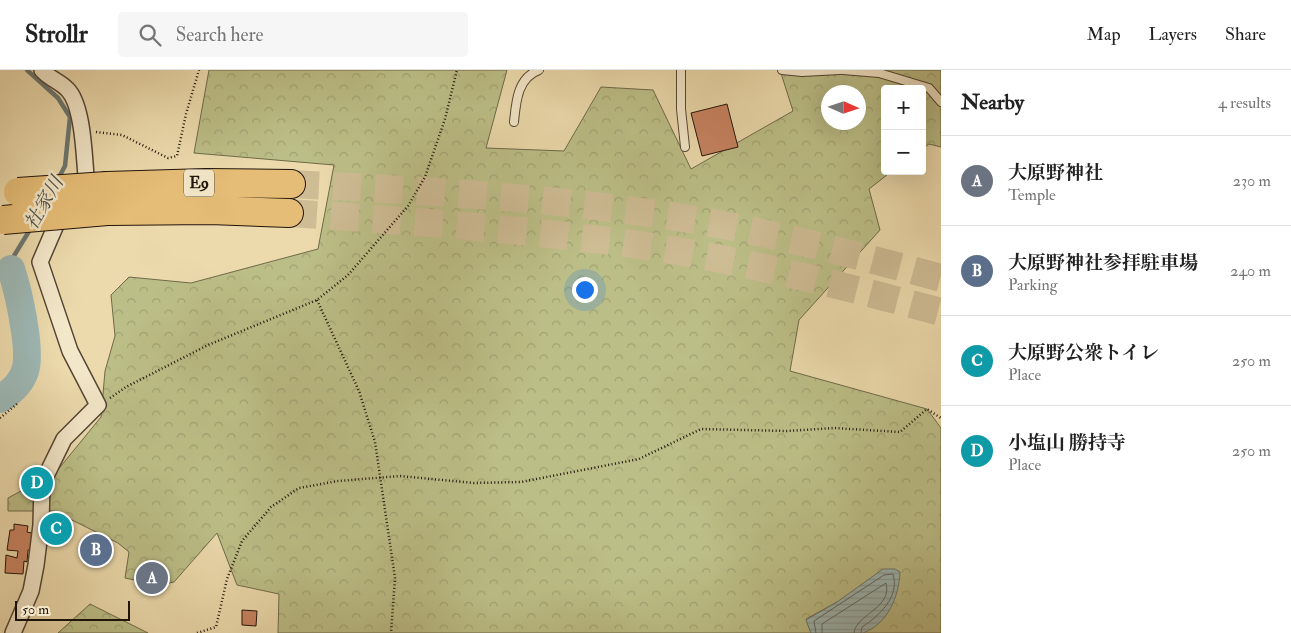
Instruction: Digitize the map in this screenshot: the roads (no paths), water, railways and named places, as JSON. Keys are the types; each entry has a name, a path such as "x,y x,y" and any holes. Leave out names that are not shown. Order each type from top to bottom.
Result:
{"highway":[{"name":"E9","path":"5,206 107,198 206,183 291,184"},
{"name":"E9","path":"107,198 210,210 289,213"}],"street":[{"path":"13,633 31,591 41,525 42,484 64,439 98,405 70,351 40,262 65,205 86,176 81,130 74,98 67,89 49,79 42,70"}],"lane":[{"path":"514,122 518,91 534,72 539,70"},
{"path":"681,70 684,147"},
{"path":"787,71 842,70 879,73 929,88 941,102"}],"water":[{"path":"883,569 895,569 900,572 894,599 879,623 863,633 811,633 806,620 837,602"}],"waterway":[{"name":"社家川","path":"27,70 58,98 70,117 65,166 58,179"},
{"name":"社家川","path":"11,269 12,259 31,228"},
{"name":"社家川","path":"0,399 21,380 27,361 23,320 11,269"}],"tunnel":[{"path":"291,184 515,198 686,218 760,232 833,249 941,278"},
{"path":"289,213 513,230 646,246 721,259 795,275 941,312"}],"place":[{"name":"小塩山 勝持寺","path":"37,483"},
{"name":"大原野公衆トイレ","path":"56,529"},
{"name":"大原野神社参拝駐車場","path":"96,550"},
{"name":"大原野神社","path":"152,578"}]}
